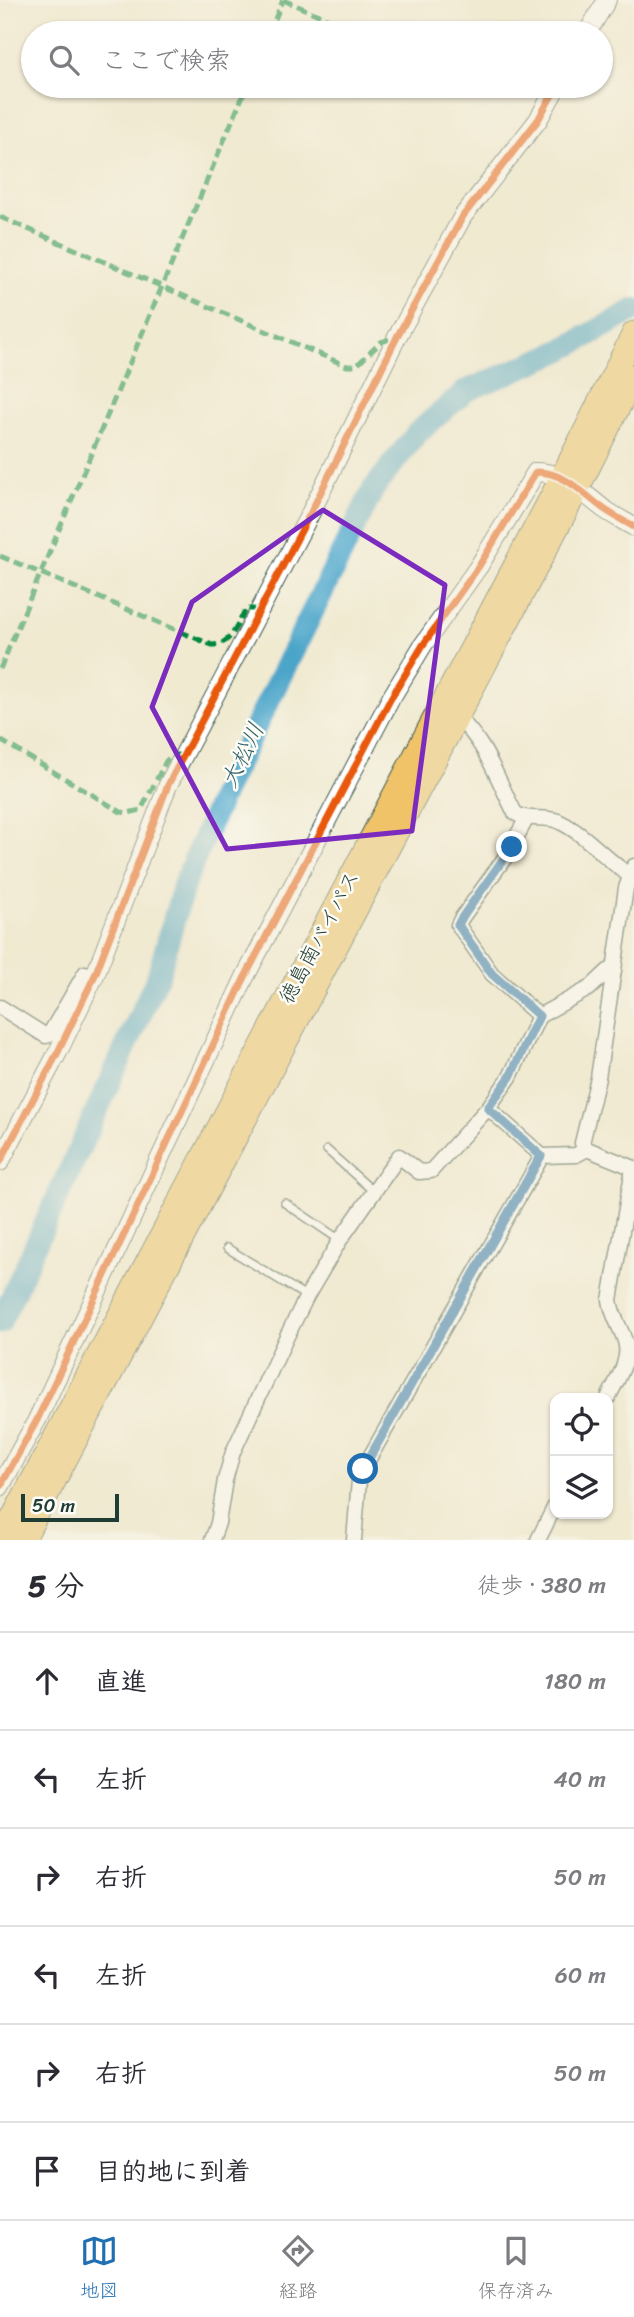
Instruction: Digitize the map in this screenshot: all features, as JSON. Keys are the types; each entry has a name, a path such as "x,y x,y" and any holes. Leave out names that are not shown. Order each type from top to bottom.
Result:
{"highway":[{"name":"徳島南バイパス","path":"23,1540 456,716 570,482 606,389 634,333"},
{"name":"徳島南バイパス","path":"1,1540 570,482 633,380"}],"street":[{"path":"594,21 607,0"},
{"path":"0,1161 95,975 168,785 323,488 397,337 463,216 538,120 550,98"},
{"path":"0,1487 37,1420 245,977 391,698 423,645 479,566 536,472 549,472 570,482 606,510 634,527"},
{"path":"456,716 474,734 496,771 515,813 527,818 548,818 573,829 632,871 598,1078 582,1143 587,1149 634,1168 610,1300 611,1314 625,1342 627,1354 610,1393"},
{"path":"527,818 504,859 458,925 492,974 539,1016"},
{"path":"212,1540 233,1452 307,1296 340,1240 399,1156 419,1172 431,1171 488,1108 510,1077 539,1016 590,988 608,971 614,970"},
{"path":"0,1007 46,1036 49,1035 85,973 95,975"},
{"path":"488,1108 541,1156 576,1156 587,1149"},
{"path":"354,1540 359,1480 363,1469 541,1156"},
{"path":"538,1540 550,1516"}],"lane":[{"path":"327,1150 374,1192"},
{"path":"285,1203 340,1240"},
{"path":"227,1248 307,1296"}],"highlighted area":[{"path":"323,510 445,585 412,831 227,849 152,707 192,602"}],"waterway":[{"name":"大松川","path":"0,1323 158,976 184,884 227,784 374,488 418,432 466,391 560,351 634,310"}],"marked path":[{"path":"283,0 333,21"},
{"path":"274,21 283,0"},
{"path":"0,669 242,98"},
{"path":"0,217 347,366 356,366 381,342 397,337"},
{"path":"0,556 212,645 229,638 246,609 260,609"},
{"path":"0,740 121,812 128,813 141,810 166,761 172,755 183,755"}],"cycle path":[{"path":"0,1162 95,975 168,785 311,512 397,337 463,216 538,120 550,98"},
{"path":"0,1487 37,1420 245,977 391,698 423,645 479,566 536,472 564,479 604,509 634,527"}],"route":[{"path":"363,1469 541,1156 488,1108 518,1064 539,1016 492,974 458,925 512,847"}]}
